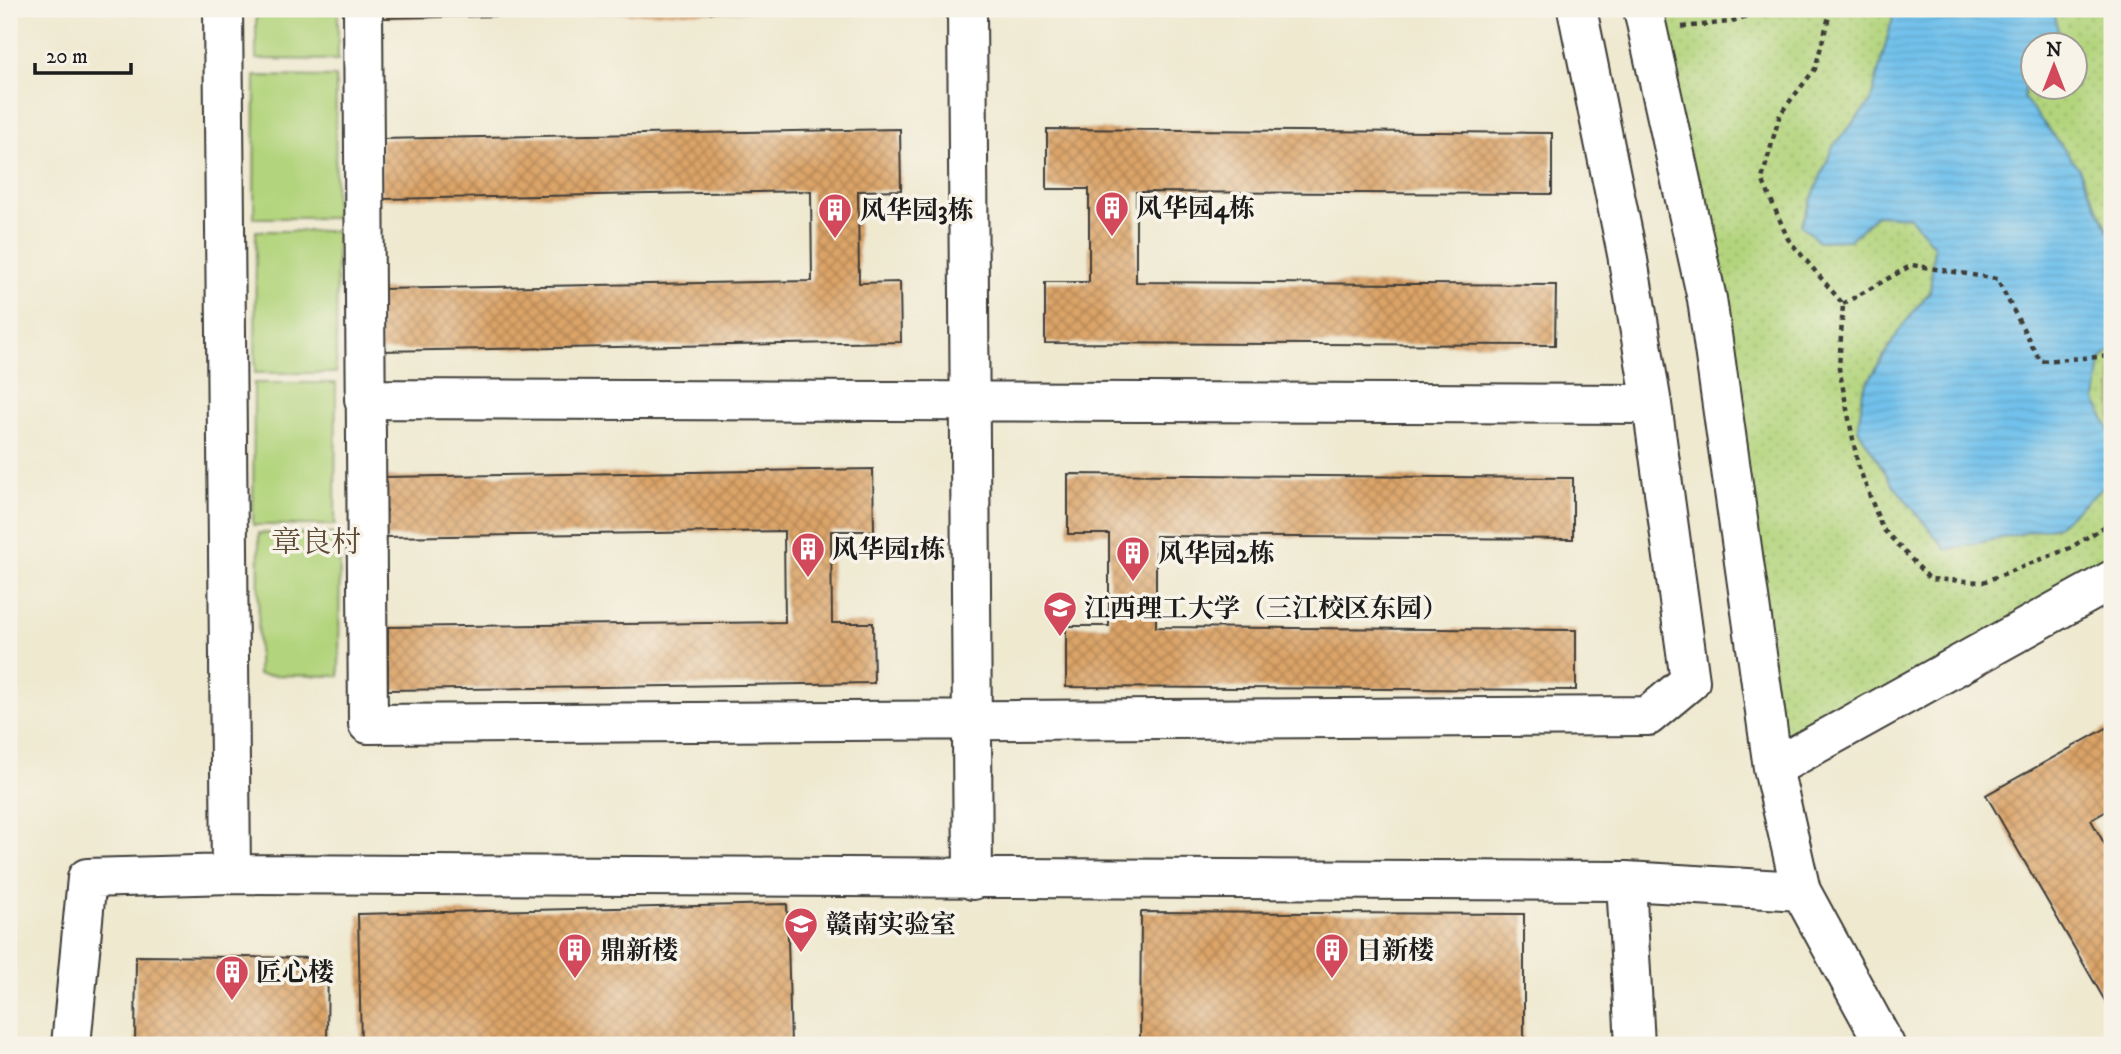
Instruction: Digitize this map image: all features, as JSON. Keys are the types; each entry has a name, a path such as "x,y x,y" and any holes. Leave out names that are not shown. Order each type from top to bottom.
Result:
{"street":[{"path":"223,9 231,874"},
{"path":"363,9 368,724 1648,716 1690,681 1652,404 1627,254 1577,9"},
{"path":"967,9 973,880"},
{"path":"1645,20 1707,299 1773,768 1801,891 1885,1045"},
{"path":"364,399 1652,404"},
{"path":"1773,768 2112,580"},
{"path":"71,1045 87,877 231,874 973,880 1626,881 1801,891"},
{"path":"1626,881 1635,1045"}],"path":[{"path":"1645,20 1730,22 1766,9"},
{"path":"1831,9 1815,69 1780,114 1762,179 1788,239 1843,304 1839,368 1858,465 1882,528 1930,579 1983,582 2070,548 2112,522"},
{"path":"1843,304 1912,265 1997,279 2040,361 2112,356"}],"green space":[{"path":"256,9 338,9 338,60 256,59"},
{"path":"1643,9 2112,9 2112,580 1773,768"},
{"path":"255,76 336,77 335,218 254,218"},
{"path":"256,231 337,231 336,373 255,373"},
{"path":"254,383 336,383 335,525 253,525"},
{"path":"259,533 340,534 339,676 258,675"}],"water":[{"path":"1895,9 2048,9 2055,14 2058,32 2020,32 2020,102 2027,102 2078,167 2112,237 2112,350 2101,360 2096,401 2112,435 2112,480 2057,526 1946,550 1892,483 1858,429 1863,390 1900,329 1930,291 1934,246 1910,217 1876,215 1850,240 1818,241 1801,225 1833,146 1870,103"}],"building":[{"path":"384,9 809,9 809,11 384,18"},
{"name":"风华园3栋","path":"900,129 901,190 858,191 859,283 900,282 901,342 380,351 380,289 812,281 811,191 381,199 381,139"},
{"name":"风华园4栋","path":"1047,129 1552,133 1552,194 1136,192 1136,282 1556,285 1555,345 1045,343 1045,282 1089,282 1089,189 1047,189"},
{"name":"风华园1栋","path":"873,469 874,531 831,531 832,623 873,623 874,683 388,690 388,627 785,622 784,531 383,537 383,477"},
{"name":"风华园2栋","path":"1068,474 1573,478 1573,539 1156,536 1156,627 1576,630 1576,690 1066,687 1066,626 1109,626 1109,534 1068,534"},
{"path":"2112,725 2112,808 2091,820 2112,857 2112,1013 1986,795"},
{"name":"鼎新楼","path":"787,904 791,1045 361,1045 358,914"},
{"name":"日新楼","path":"1141,912 1524,914 1524,1045 1140,1045"},
{"name":"匠心楼","path":"136,956 328,958 327,1045 135,1045"}],"place":[{"name":"风华园4栋","path":"1112,238"},
{"name":"风华园3栋","path":"835,240"},
{"name":"风华园1栋","path":"808,579"},
{"name":"风华园2栋","path":"1133,583"},
{"name":"江西理工大学（三江校区东园）","path":"1060,638"},
{"name":"赣南实验室","path":"801,954"},
{"name":"鼎新楼","path":"575,980"},
{"name":"日新楼","path":"1332,980"},
{"name":"匠心楼","path":"232,1002"}],"district":[{"name":"章良村","path":"316,542"}]}
